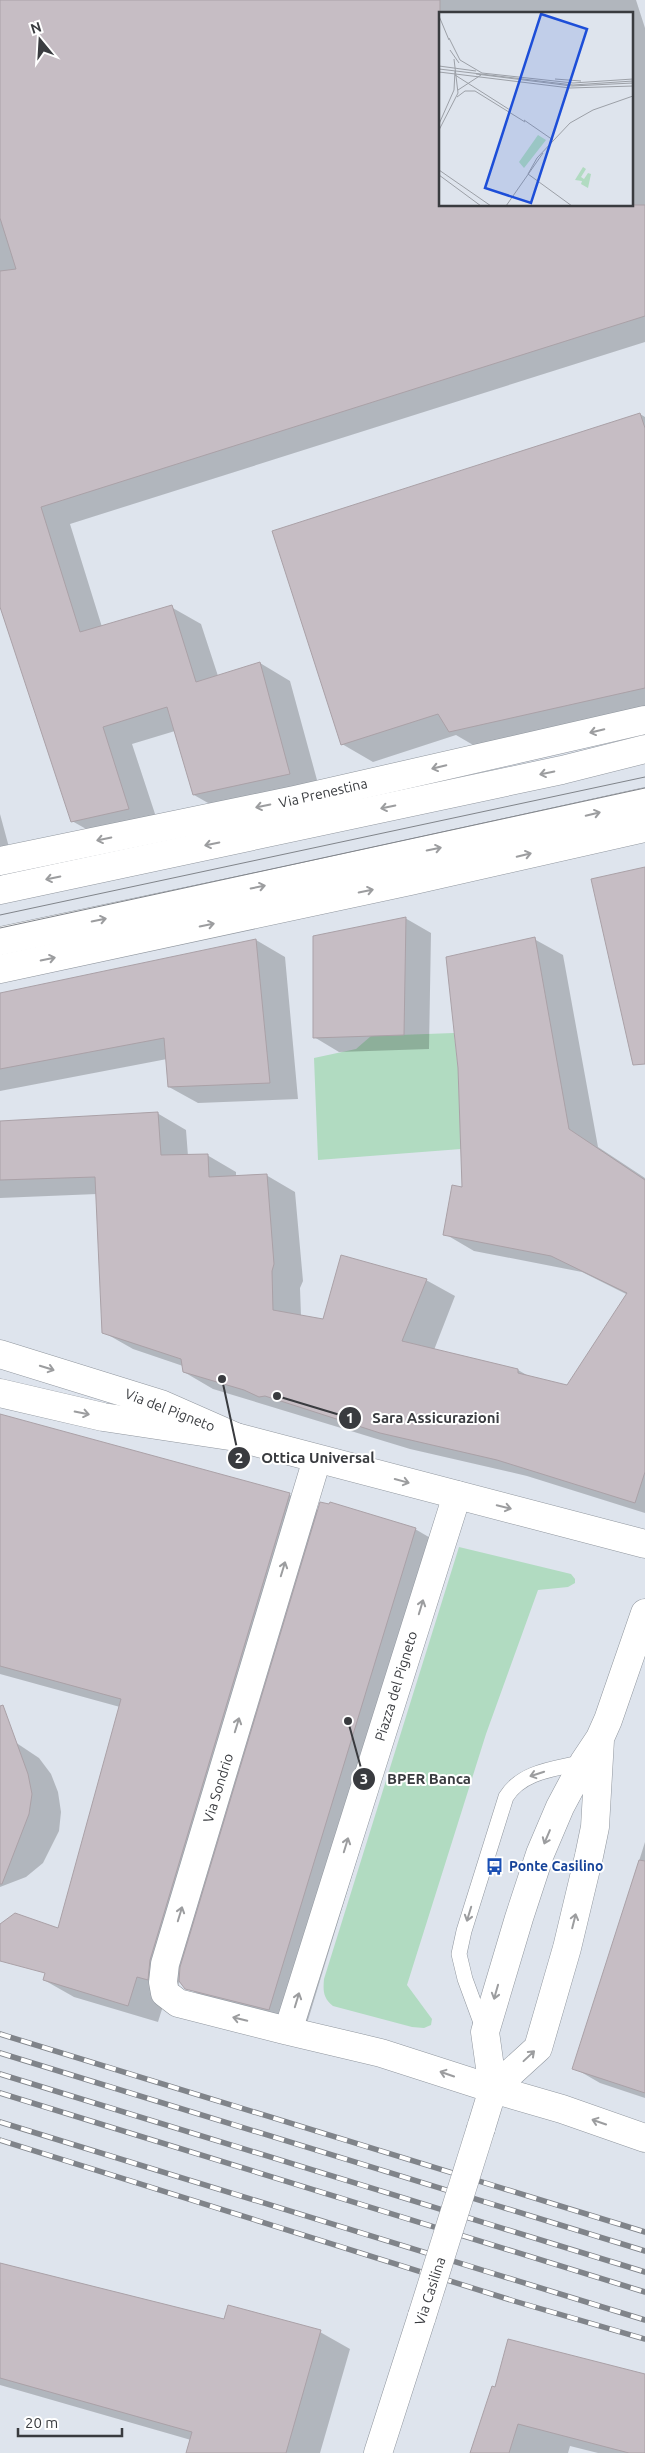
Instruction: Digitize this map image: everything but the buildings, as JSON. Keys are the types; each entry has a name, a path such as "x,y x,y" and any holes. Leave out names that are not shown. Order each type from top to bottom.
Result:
{"main road":[{"name":"Via Prenestina","path":"0,861 296,800 645,720"},
{"path":"0,890 552,772 645,749"},
{"path":"0,941 645,802"},
{"path":"0,969 410,881 645,828"},
{"name":"Via del Pigneto","path":"0,1354 161,1404 236,1437 457,1495"},
{"path":"0,1394 35,1403 162,1428 236,1437"},
{"name":"Via Sondrio","path":"288,2031 178,2003 165,1993 163,1978 165,1964 317,1459"},
{"path":"457,1495 645,1544"},
{"name":"Piazza del Pigneto","path":"288,2031 457,1495"},
{"path":"494,2089 485,2032 540,1854 560,1807 584,1762 600,1738 645,1613"},
{"path":"494,2089 538,2048 568,1948 589,1856 594,1827 600,1738"},
{"path":"288,2031 381,2053 562,2109 645,2138"},
{"name":"Via Casilina","path":"378,2453 494,2089"}],"lane":[{"path":"485,2032 465,1979 459,1954 464,1930 506,1797 517,1783 528,1777 584,1762"}],"green space":[{"path":"454,1033 458,1068 461,1149 318,1160 314,1058 356,1049 371,1036"},
{"path":"459,1547 571,1574 575,1579 575,1583 568,1587 538,1590 486,1734 407,1985 432,2019 431,2025 424,2028 412,2027 333,2006 324,1994 324,1979"}],"tram line":[{"path":"0,915 645,777"},
{"path":"0,928 645,788"}],"railway":[{"path":"0,2034 645,2232"},
{"path":"0,2053 645,2251"},
{"path":"0,2074 645,2272"},
{"path":"0,2093 645,2292"},
{"path":"0,2122 645,2320"},
{"path":"0,2140 514,2301 645,2339"}],"place":[{"name":"Ottica Universal","path":"222,1379"},
{"name":"Sara Assicurazioni","path":"277,1396"},
{"name":"BPER Banca","path":"348,1721"},
{"name":"Ponte Casilino","path":"495,1866"}]}
